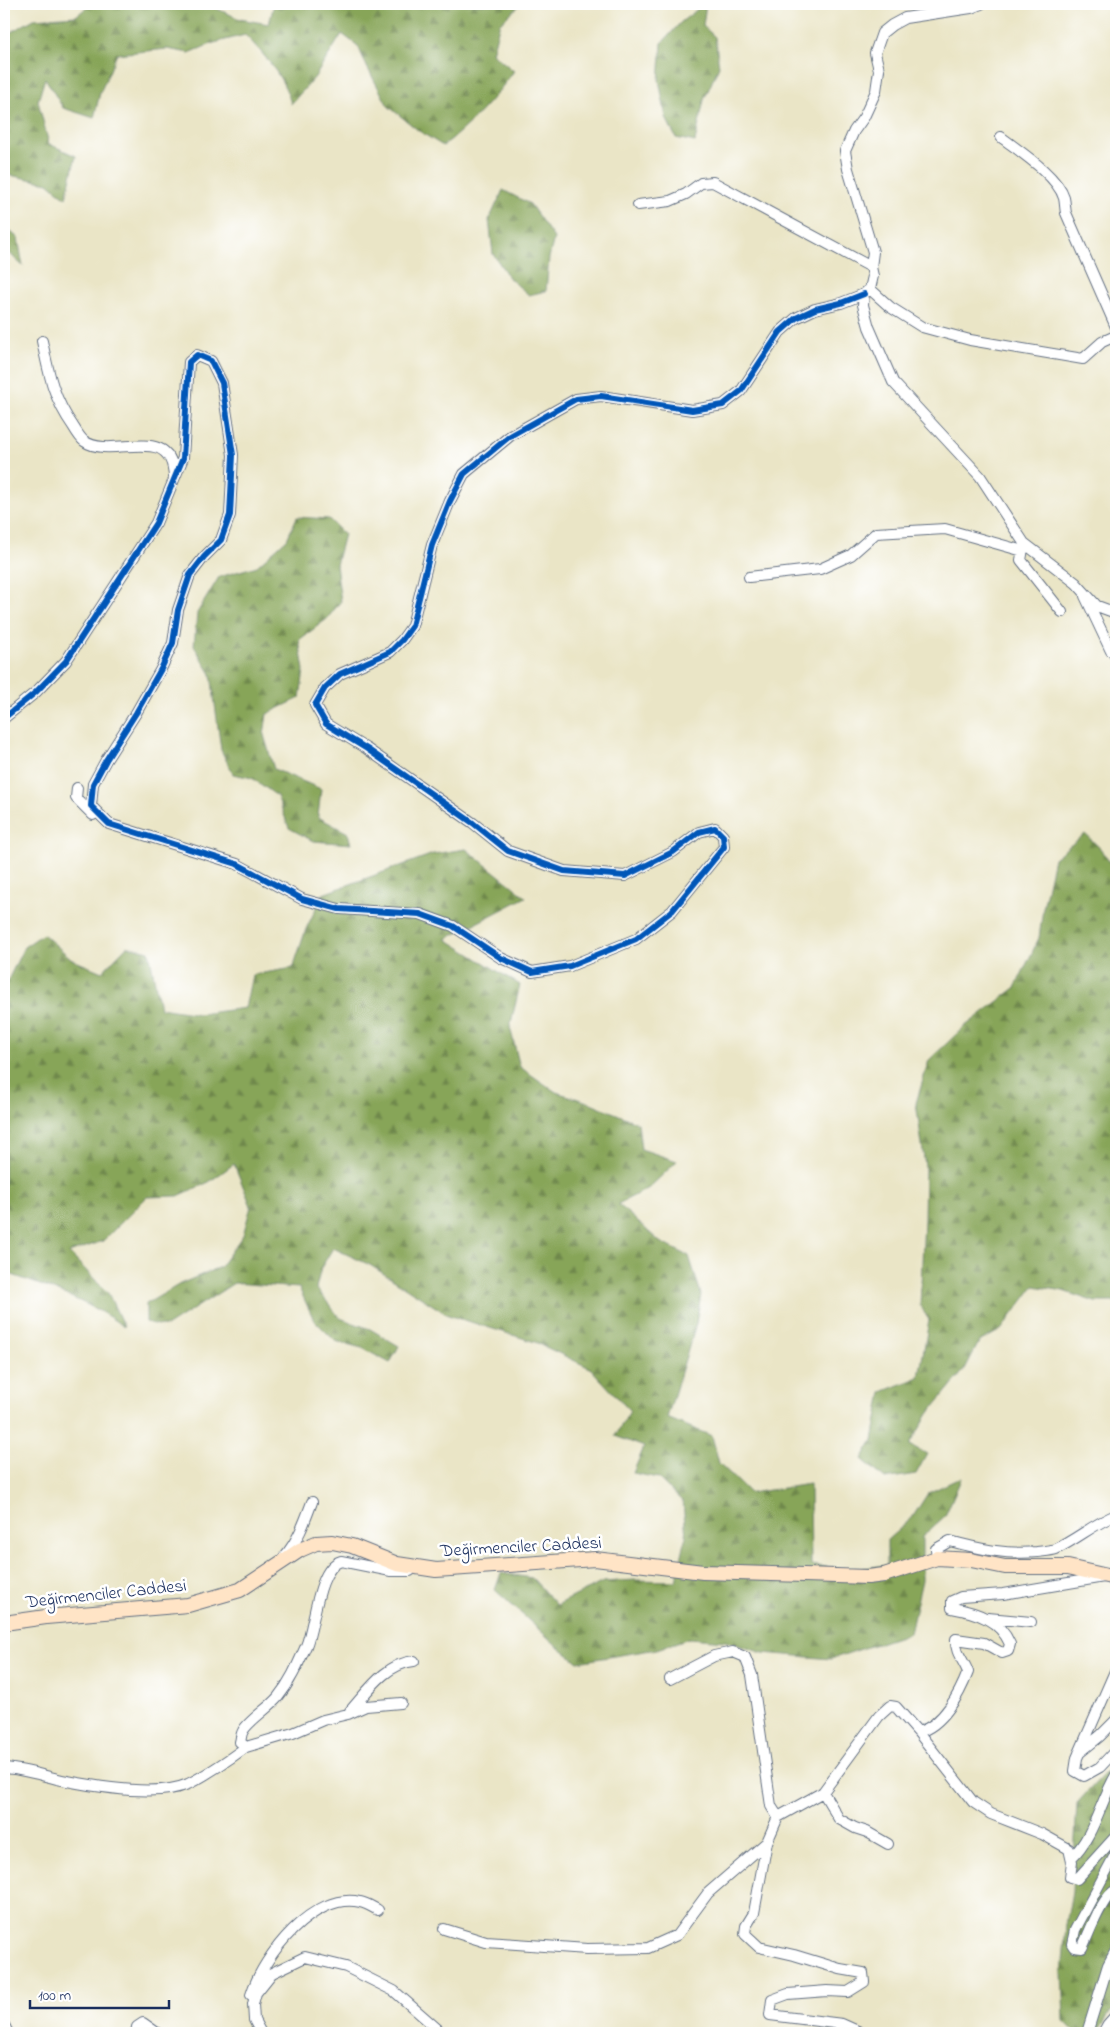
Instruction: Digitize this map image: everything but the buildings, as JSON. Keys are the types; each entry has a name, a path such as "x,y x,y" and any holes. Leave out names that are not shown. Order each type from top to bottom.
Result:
{"main road":[{"name":"Değirmenciler Caddesi","path":"4,1623 46,1617 188,1605 240,1590 300,1550 316,1543 332,1542 352,1546 397,1564 436,1570 595,1559 703,1572 868,1577 884,1575 937,1558 971,1560 1005,1567 1068,1567 1113,1577"}],"street":[{"path":"981,4 971,8 905,18 882,33 875,53 879,70 876,90 864,117 854,131 845,151 848,169 873,252 871,267 873,276 864,305 868,327 894,382 980,476 1023,547 1021,560 1062,612"},
{"path":"1001,137 1057,184 1064,198 1066,214 1116,327"},
{"path":"638,205 670,201 686,194 701,183 713,182 871,267"},
{"path":"867,292 922,328 970,340 1082,358 1102,342 1113,337 1116,338"},
{"path":"77,788 76,798 97,819 109,824 237,864 302,899 339,909 420,914 453,926 501,958 532,972 570,966 636,938 672,911 724,846 723,836 715,828 699,832 673,852 625,876 564,871 508,851 473,823 384,761 326,724 316,704 325,688 340,674 390,652 402,640 412,626 432,545 450,501 464,474 510,436 576,399 601,396 692,410 723,405 742,391 780,332 796,318 815,309 840,303 867,292"},
{"path":"42,341 51,384 61,408 83,440 93,446 113,447 147,444 160,449 167,454 173,464 174,480"},
{"path":"4,718 36,692 66,661 156,523 182,458 189,362 197,355 211,361 222,383 232,455 230,514 221,540 190,575 178,610 173,643 161,670 93,784 91,806 109,824"},
{"path":"749,577 820,569 850,555 876,533 945,529 1023,547 1076,583 1097,606 1116,613"},
{"path":"1083,590 1088,607 1096,618 1111,651"},
{"path":"276,1567 291,1549 312,1502"},
{"path":"937,1558 936,1549 950,1541 987,1551 1022,1554 1054,1550 1087,1532 1101,1521 1116,1515"},
{"path":"246,1747 240,1742 243,1730 278,1697 292,1677 307,1643 315,1604 328,1572 334,1563 340,1561 391,1571 436,1570"},
{"path":"1031,1622 984,1617 952,1608 952,1602 961,1597 1003,1594 1113,1577"},
{"path":"918,1732 926,1730 944,1714 963,1686 968,1672 956,1651 956,1639 984,1643 1002,1653 1008,1651 1010,1644 1007,1636 1000,1627 984,1617"},
{"path":"670,1679 714,1656 732,1652 744,1656 752,1675 771,1806 778,1817"},
{"path":"348,1714 392,1667 403,1662 414,1661"},
{"path":"1116,1669 1078,1754 1075,1771 1084,1776 1100,1767 1116,1750"},
{"path":"4,1768 18,1769 69,1782 133,1790 161,1790 186,1785 219,1767 246,1747 293,1733 323,1720 348,1714 366,1706 401,1703"},
{"path":"862,2033 842,2024 770,2015 772,2000 776,1998 788,1994 826,1991 848,1992 864,1982 863,1973 840,1969 794,1955 758,1947 745,1934 746,1926 754,1913 767,1842 778,1817 823,1792 879,1716 890,1706 896,1707 918,1732 973,1802 991,1814 1042,1834 1069,1849 1071,1858 1070,1877 1077,1879 1116,1836"},
{"path":"1078,1754 1116,1720"},
{"path":"1071,1858 1080,1850 1094,1824 1105,1794 1116,1775"},
{"path":"823,1792 839,1818 888,1844"},
{"path":"444,1930 486,1942 587,1949 648,1948 677,1935 708,1893 767,1842"},
{"path":"1116,1853 1075,1930 1072,1944 1074,1947 1082,1948 1101,1909 1112,1892 1116,1890"},
{"path":"261,2033 246,2010 254,1985 270,1958 290,1932 311,1913 342,1901 360,1902 378,1910"},
{"path":"1087,2033 1108,1965 1116,1950"},
{"path":"254,2020 253,2004 256,1993 272,1973 305,1957 346,1968 394,1991 442,2033"},
{"path":"1103,2033 1116,2015"},
{"path":"136,2033 137,2027 143,2023 157,2033"},
{"path":"4,2025 8,2033"}],"green space":[{"path":"91,4 190,4 211,6 240,19 269,24 274,4 521,4 500,23 492,53 514,71 482,111 443,146 419,131 388,106 358,46 342,34 315,77 291,104 278,75 266,58 245,35 214,43 189,53 167,49 117,54 100,93 94,118 63,108 45,78 38,101 49,144 76,156 66,198 48,183 4,174 4,36 34,19 76,16"},
{"path":"706,4 703,26 715,37 719,66 704,100 695,142 676,138 666,118 659,80 662,43 681,22"},
{"path":"503,190 530,204 554,238 549,258 546,291 529,295 510,279 493,254 489,220"},
{"path":"4,226 18,238 23,266 7,249"},
{"path":"297,517 329,519 344,534 336,565 341,601 327,619 299,640 304,670 300,698 267,714 264,735 274,769 321,789 318,817 348,833 351,844 313,841 289,828 277,796 252,778 233,774 221,750 211,674 194,646 197,613 219,577 257,566 287,539"},
{"path":"1085,834 1100,848 1116,872 1116,1302 1095,1302 1063,1291 1034,1286 1001,1330 979,1342 965,1369 928,1414 910,1445 927,1454 916,1474 885,1479 862,1459 873,1440 882,1392 919,1377 929,1320 920,1306 925,1166 916,1103 929,1060 964,1027 1015,988 1039,938 1043,908 1054,858"},
{"path":"466,849 526,897 446,939 520,985 510,1027 520,1067 556,1092 591,1103 638,1123 641,1149 677,1161 649,1188 618,1204 660,1242 689,1256 701,1294 696,1324 667,1418 712,1436 719,1463 750,1493 810,1484 811,1565 848,1570 887,1565 887,1540 912,1518 928,1493 962,1477 945,1516 922,1537 922,1580 910,1633 831,1659 763,1653 725,1641 689,1638 657,1649 578,1662 495,1590 501,1573 532,1578 557,1605 603,1582 635,1580 676,1581 686,1537 683,1502 658,1478 633,1473 644,1447 615,1436 630,1411 590,1368 535,1342 448,1315 370,1265 333,1248 321,1268 316,1288 340,1318 370,1329 399,1346 390,1363 362,1348 335,1341 314,1320 299,1288 234,1283 166,1327 146,1322 146,1304 180,1284 220,1267 243,1235 251,1206 234,1164 209,1182 178,1196 147,1197 103,1241 69,1253 108,1293 124,1327 81,1302 4,1272 4,988 24,947 43,934 73,960 102,972 127,946 149,951 160,1008 199,1014 245,1008 252,975 293,968 306,929 323,894 433,854"},
{"path":"1116,1761 1116,1800 1114,1808 1116,1817 1116,2010 1108,2016 1097,2033 1076,2033 1064,2021 1062,1973 1066,1925 1072,1891 1077,1803"}],"cycle path":[{"path":"4,718 36,692 66,661 156,523 183,458 189,362 197,355 211,361 222,383 233,455 230,515 221,540 190,575 178,610 173,643 161,669 93,784 91,806 109,824 237,864 302,899 339,909 420,914 453,926 501,958 532,972 570,966 636,939 672,911 724,847 723,836 715,828 699,832 673,852 625,876 564,871 508,851 473,823 367,749 326,724 315,705 325,688 340,674 390,652 402,640 412,626 432,545 450,501 464,474 510,436 576,399 601,396 692,410 723,405 741,391 780,332 796,318 815,309 841,303 864,294"}]}
